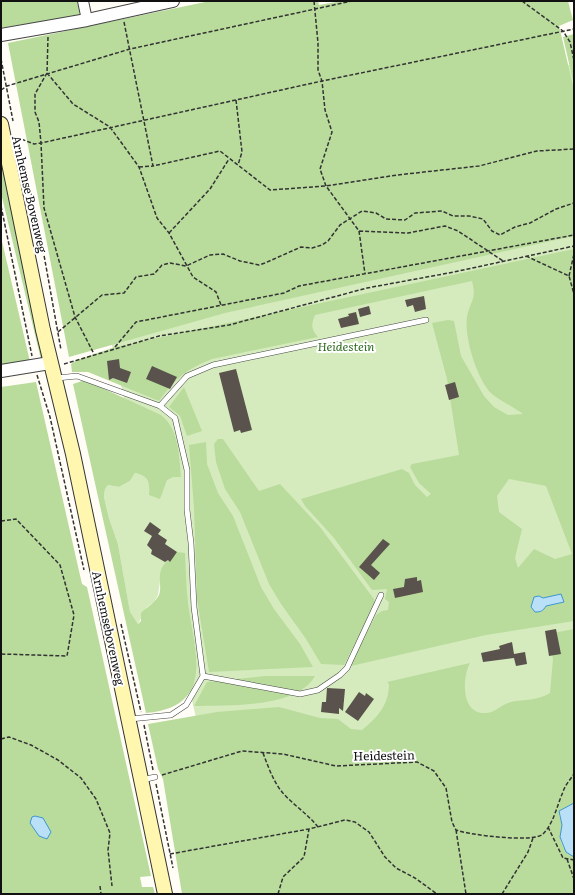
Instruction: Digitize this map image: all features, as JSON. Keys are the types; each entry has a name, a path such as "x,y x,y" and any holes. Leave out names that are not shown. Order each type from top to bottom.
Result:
{"main road":[{"name":"Arnhemse Bovenweg","path":"7,123 59,362"},
{"name":"Arnhemsebovenweg","path":"59,362 60,378 73,454 128,719 148,779 165,894"}],"street":[{"path":"83,1 87,20"},
{"path":"1,35 87,20 172,1"},
{"path":"1,371 59,362"}],"lane":[{"path":"160,406 187,376 213,365 426,320"},
{"path":"60,378 73,375 85,378 160,406 175,418 187,470 186,510 192,543 194,607 203,676 186,705 172,715 128,719"},
{"path":"203,676 300,694 318,690 340,675 347,668 381,595"}],"path":[{"path":"314,1 318,70 322,81 325,110 332,132 320,169 326,186 359,231 365,274"},
{"path":"1,90 7,86 47,73 130,49 352,1"},
{"path":"522,1 563,32 570,42 574,60"},
{"path":"122,12 143,120 154,166"},
{"path":"48,27 47,73 35,94 35,112 39,122 41,143 44,208 75,317 94,354"},
{"path":"41,143 236,99 574,29"},
{"name":"Arnhemse Bovenweg","path":"1,59 7,86 7,123"},
{"path":"47,73 73,104 110,127 139,167 157,218 169,233 186,266 193,277 216,292 221,305"},
{"path":"236,99 242,152 238,165"},
{"name":"Arnhemse Bovenweg","path":"41,143 34,144 16,137 37,216 61,353"},
{"path":"139,167 154,166 220,151 270,190 326,186 397,174 479,166 537,151 574,149"},
{"path":"169,233 210,189 230,158"},
{"path":"58,332 102,295 124,293 136,277 154,274 162,265 170,263 186,266 210,255 223,254 240,261 259,265 300,247 312,248 322,245 328,241 340,224 362,211 376,213 386,219 405,220 415,212 442,210 453,216 469,216 483,219 492,231 500,235 514,227 530,223 556,209 574,203"},
{"path":"1,206 34,366"},
{"path":"359,231 408,233 445,226 458,231 504,261"},
{"path":"115,347 136,322 284,292 299,286 490,252 574,235"},
{"path":"60,378 59,362 159,336 229,325 367,288 574,246"},
{"path":"574,254 569,276 574,294"},
{"path":"526,256 569,276"},
{"path":"1,522 16,519 60,565 74,615 67,656 1,654"},
{"path":"1,739 8,737 31,745 58,760 81,778 96,799 110,834 108,850 112,886"},
{"name":"Heidestein","path":"148,779 242,751 283,754 336,766 417,762 434,771 446,788 452,822 456,830 466,894"},
{"path":"263,753 271,775 282,791 309,815 318,827"},
{"path":"456,830 470,834 534,838 542,834 548,827 563,790 574,774"},
{"path":"170,854 309,829 345,820 355,822 369,832 385,857 396,868 415,878 437,894"},
{"path":"548,827 562,858 574,860"},
{"path":"278,894 283,877 304,857 309,829"},
{"path":"502,894 528,852 534,838"},
{"path":"567,858 574,879"},
{"path":"100,886 101,894"}],"green space":[{"path":"1,1 77,1 80,15 1,28"},
{"path":"210,1 318,1 319,5 342,1 568,1 573,20 559,26 574,90 574,236 225,313 69,357 8,43"},
{"path":"574,34 574,85 563,37"},
{"name":"Heidestein","path":"574,64 574,894 236,894 162,568 158,595 154,602 147,607 138,624 130,613 118,544 109,518 104,497 105,489 108,485 119,487 130,481 135,473 141,474 72,168"},
{"path":"1,160 48,361 42,364 1,193"},
{"path":"1,237 31,366 1,370"},
{"path":"574,249 574,621 486,635 351,666 351,663 376,615 382,611 388,610 389,602 385,599 387,589 372,590 334,538 305,506 301,499 402,469 409,473 415,485 427,497 431,494 419,483 410,467 412,464 459,455 447,379 432,323 448,320 454,321 461,356 484,396 494,407 508,415 523,414 492,394 481,379 477,369 470,346 467,325 468,311 474,293 472,281 315,315 312,327 318,337 212,359 188,371 170,387 159,401 88,372 72,372 71,364 77,360 115,347","holes":["509,479 546,486 572,554 555,559 534,549 518,568 515,558 522,529 499,512 497,496"]},
{"path":"85,380 161,415 167,421 175,435 177,443 181,477 173,477 167,480 160,499 149,495 148,480 140,474 135,473 130,481 119,487 108,485 105,489 104,497 109,518 118,544 130,612 138,624 141,621 141,613 153,603 159,595 160,573 162,567 177,552 185,553 186,584 194,639 196,673 192,688 183,700 168,708 146,713 73,384"},
{"path":"36,382 82,584 87,587 151,876 140,877 142,887 153,887 155,894 1,894 1,387"},
{"path":"184,387 202,431 187,436 180,416 169,407"},
{"path":"218,439 223,439 259,491 280,484 320,527 374,599 375,605 344,665 321,664 269,584 240,512 225,489 216,462 214,444"},
{"path":"206,442 207,464 218,493 233,516 261,587 274,609 300,644 313,667 209,672 197,599 194,508 189,445"},
{"path":"574,629 574,803 559,811 559,816 562,822 560,837 561,843 567,852 574,857 574,894 182,894 163,779 158,769 148,724 217,712 279,707 320,718 338,719 351,729 362,730 373,721 384,705 388,692 389,684 387,682 470,663 467,669 465,686 468,702 471,708 477,712 489,713 507,703 536,699 550,693 553,659 548,634"},
{"path":"265,676 315,676 306,687 277,700 242,705 194,706 207,682"}],"water":[{"path":"561,594 564,602 546,606 539,612 535,612 531,607 534,597 539,596 543,598"},
{"path":"574,803 574,857 566,852 560,837 562,825 559,811"},
{"path":"35,816 43,818 51,832 47,839 39,836 30,823 32,817"}],"building":[{"path":"424,296 426,309 415,312 413,305 407,307 405,300"},
{"path":"369,306 371,314 360,317 358,309"},
{"path":"356,312 359,324 341,328 338,319"},
{"path":"119,359 120,368 131,372 127,383 113,378 109,380 107,361"},
{"path":"152,366 177,377 170,389 146,379"},
{"path":"236,369 252,430 241,433 240,430 234,432 219,373"},
{"path":"455,382 459,397 449,400 445,385"},
{"path":"150,522 161,530 158,534 167,540 165,544 177,552 170,562 168,560 165,562 151,554 152,550 147,545 152,536 144,531"},
{"path":"383,539 390,544 371,565 380,573 374,580 359,567"},
{"path":"417,577 417,581 421,580 423,592 395,598 393,589 404,587 405,579"},
{"path":"556,629 561,654 549,656 545,631"},
{"path":"512,642 514,654 525,652 527,664 516,666 514,658 483,662 481,653 500,649 499,646"},
{"path":"327,688 345,689 343,711 339,708 339,714 321,712 322,702 326,702"},
{"path":"359,692 365,696 366,693 374,699 358,721 345,712"}]}
